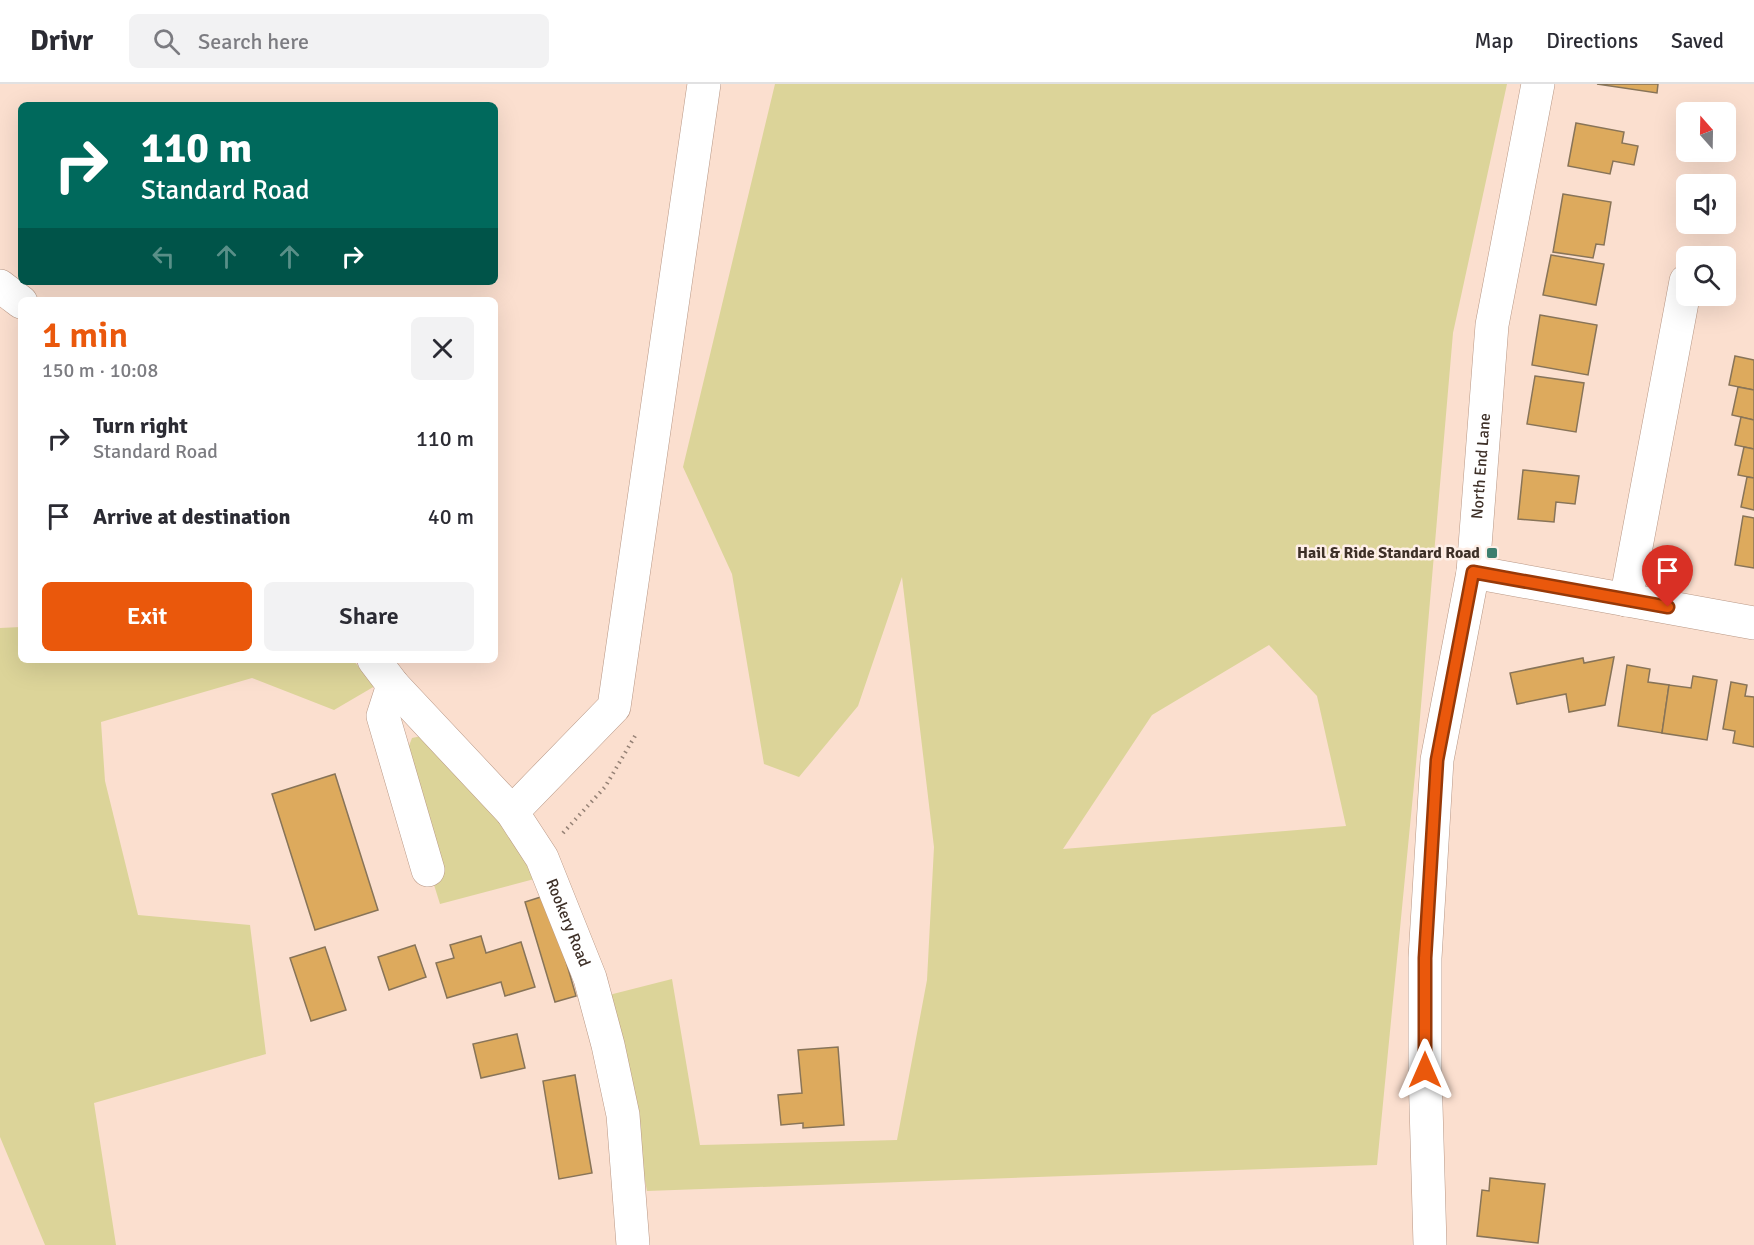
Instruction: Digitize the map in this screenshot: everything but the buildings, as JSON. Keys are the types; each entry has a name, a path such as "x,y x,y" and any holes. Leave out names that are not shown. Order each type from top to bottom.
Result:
{"street":[{"path":"512,812 614,707 704,84"},
{"name":"North End Lane","path":"1430,1245 1425,1070 1425,958 1437,760 1473,572 1492,324 1538,84"},
{"path":"0,286 18,300"},
{"path":"1626,600 1681,306"},
{"path":"1473,572 1754,623"},
{"path":"383,672 383,716 428,870"},
{"name":"Rookery Road","path":"383,672 512,812 543,858 593,989 623,1115 633,1245"}],"shaded area":[{"path":"775,84 1507,84 1453,333 1416,764 1377,1165 647,1191 609,995 672,979 700,1145 897,1140 927,980 934,847 902,577 858,706 799,777 764,764 732,574 683,467","holes":["1269,645 1317,696 1346,826 1063,849 1152,715"]},
{"path":"18,627 18,663 356,663 375,686 334,710 252,678 101,722 105,781 138,915 250,925 266,1054 94,1103 116,1245 45,1245 0,1137 0,628"},
{"path":"426,735 505,816 538,878 440,904 399,772 412,738"}],"place":[{"name":"Hail & Ride Standard Road","path":"1492,553"}],"route":[{"path":"1425,1070 1425,958 1437,760 1473,572 1668,607"}]}
